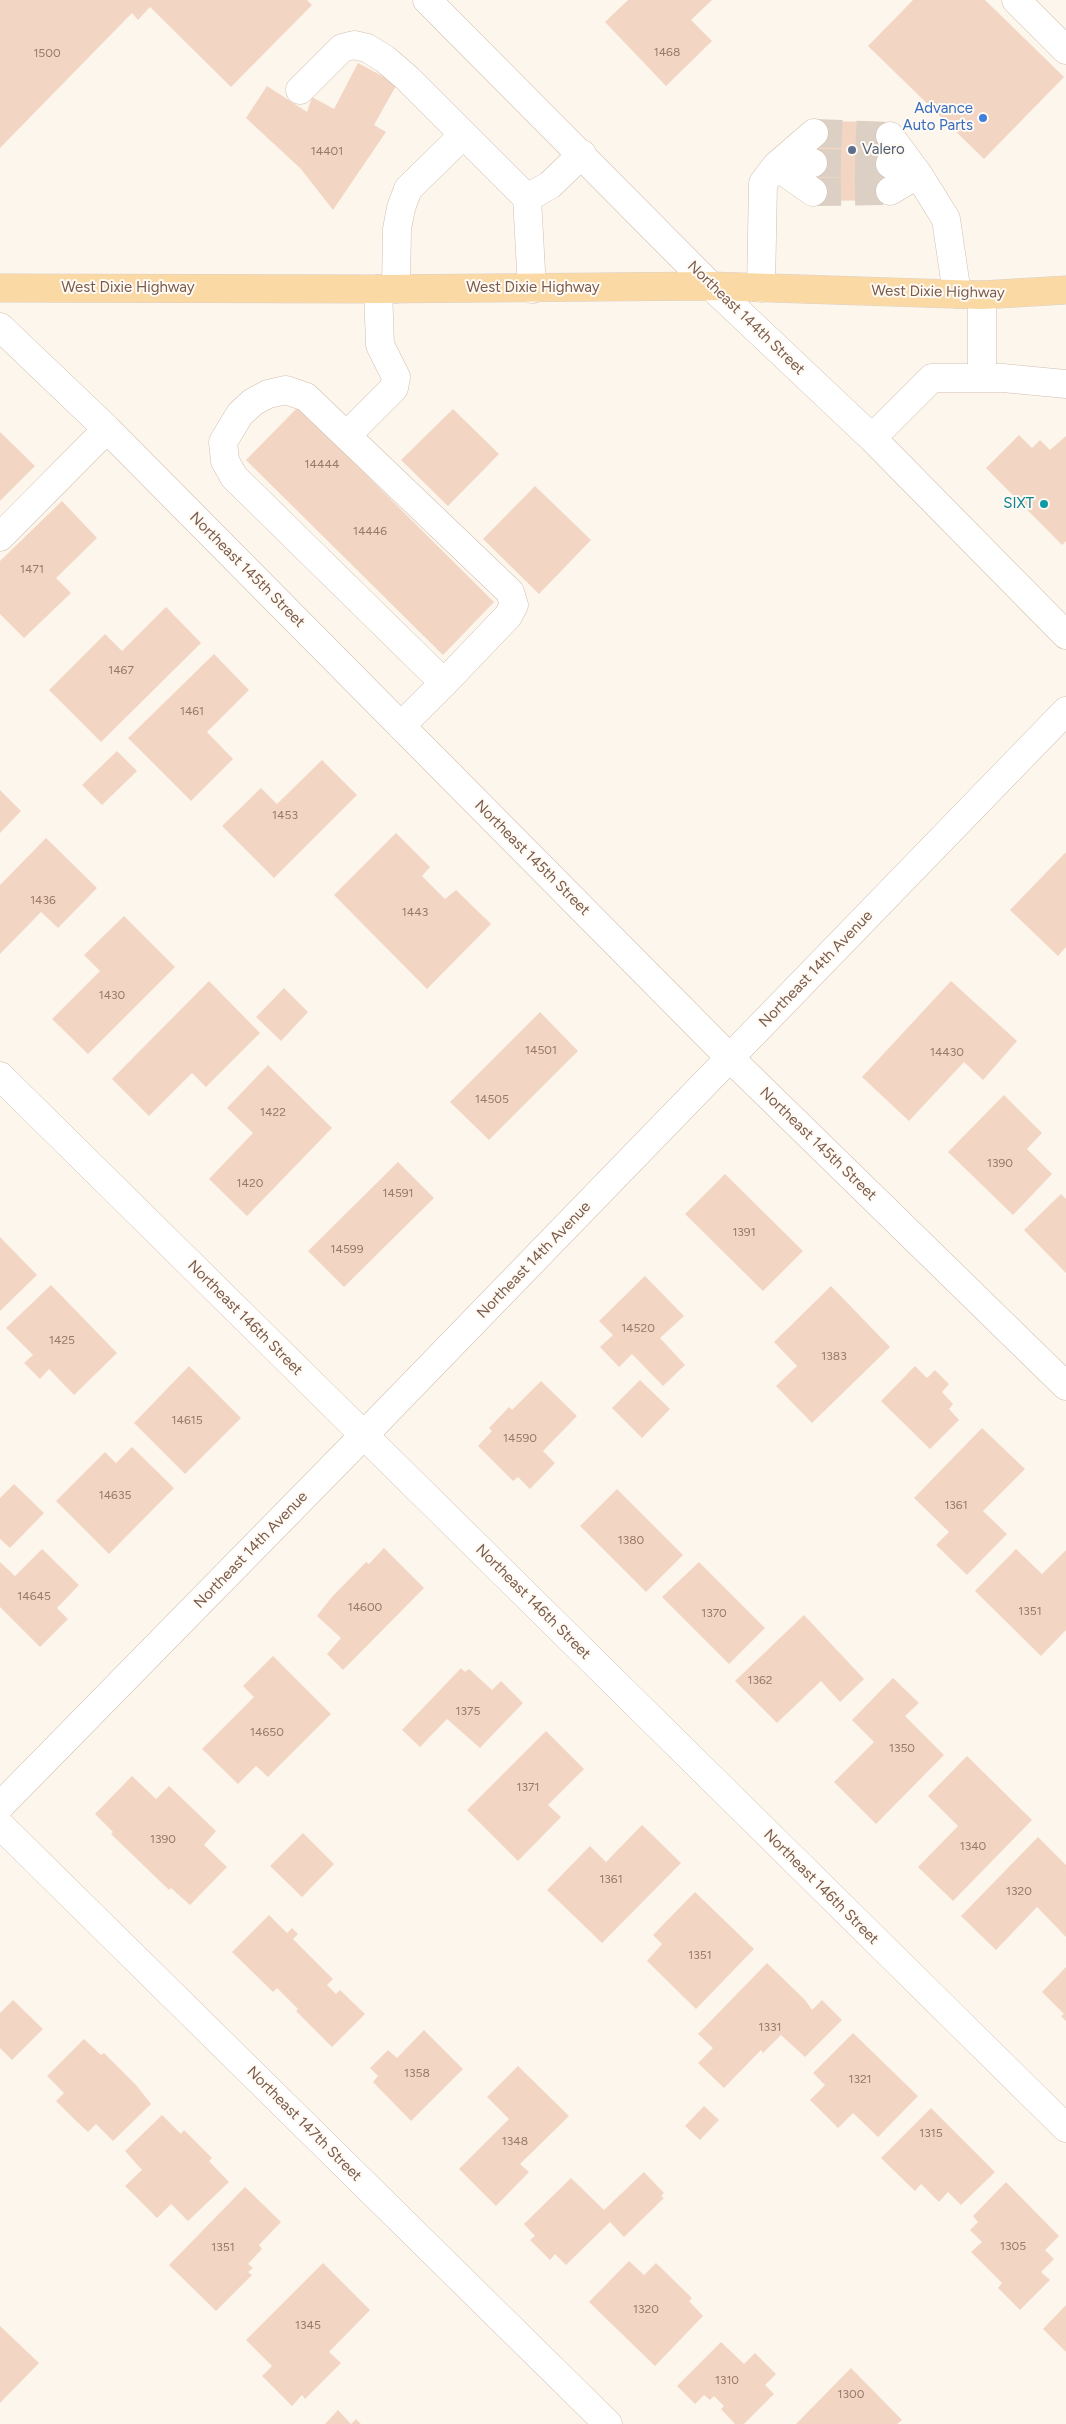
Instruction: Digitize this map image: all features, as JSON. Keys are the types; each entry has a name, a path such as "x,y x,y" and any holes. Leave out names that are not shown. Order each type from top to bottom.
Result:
{"main road":[{"name":"West Dixie Highway","path":"0,288 532,289 711,286 970,294 1066,290"}],"street":[{"name":"Northeast 144th Street","path":"428,0 711,286 872,438 1066,635"},
{"path":"1016,0 1066,50"},
{"path":"300,90 342,48 354,45 367,48 385,59 527,198 532,289"},
{"path":"761,288 763,183 776,166 814,133"},
{"path":"347,435 394,388 396,377 380,345 397,230 401,208 408,189 464,135"},
{"path":"890,136 918,174 946,220 970,294 982,378"},
{"path":"527,198 550,185 582,154"},
{"path":"776,166 813,163"},
{"path":"890,164 918,174"},
{"path":"776,166 813,192"},
{"path":"890,191 918,174"},
{"name":"Northeast 145th Street","path":"0,327 107,429 730,1058 1066,1386"},
{"path":"872,438 932,378 1003,378 1066,384"},
{"path":"401,726 444,683 508,616 514,605 510,592 306,397 286,390 268,394 240,414 223,442 225,461 234,477 444,683"},
{"path":"0,538 107,429"},
{"name":"Northeast 14th Avenue","path":"0,1806 364,1435 1066,711"},
{"name":"Northeast 146th Street","path":"0,1076 1066,2128"},
{"name":"Northeast 147th Street","path":"0,1825 608,2424"}],"building":[{"path":"0,0 307,0 312,5 231,87 150,7 138,20 132,13 0,148"},
{"path":"628,0 712,0 691,20 712,41 666,86 605,22"},
{"name":"Advance Auto Parts","path":"913,0 985,0 1064,77 984,159 868,46"},
{"path":"358,63 397,84 374,125 386,132 333,210 301,169 246,118 267,86 307,112 312,97 334,109"},
{"name":"Valero","path":"814,121 890,122 890,200 813,201"},
{"path":"298,407 494,602 443,655 246,460"},
{"path":"453,409 499,454 448,506 401,460"},
{"path":"0,432 35,466 0,501"},
{"name":"SIXT","path":"1019,435 1032,448 1040,440 1050,450 1066,436 1066,541 1062,545 986,468"},
{"path":"535,486 591,540 539,594 483,539"},
{"path":"62,501 97,538 56,578 71,593 24,638 0,614 0,561"},
{"path":"166,607 201,643 101,742 49,690 105,634 122,651"},
{"path":"214,654 249,690 207,732 233,759 191,801 128,738"},
{"path":"117,751 137,771 102,805 82,785"},
{"path":"322,760 357,795 274,878 222,826 261,788 277,804"},
{"path":"0,790 21,811 0,833"},
{"path":"396,833 430,867 422,876 445,899 456,890 491,924 427,989 334,895"},
{"path":"46,838 97,888 58,928 41,912 0,954 0,885"},
{"path":"1066,852 1066,947 1058,956 1010,910"},
{"path":"124,916 175,967 88,1054 52,1019 100,971 84,955"},
{"path":"209,981 260,1033 206,1087 192,1073 149,1116 112,1079"},
{"path":"951,981 1017,1041 983,1080 964,1062 909,1121 862,1077"},
{"path":"284,988 308,1012 281,1041 256,1017"},
{"path":"540,1012 578,1051 489,1140 450,1102"},
{"path":"268,1065 332,1128 247,1216 209,1179 253,1133 227,1108"},
{"path":"1004,1095 1042,1133 1027,1149 1052,1174 1013,1215 948,1152"},
{"path":"398,1162 434,1198 344,1287 308,1251"},
{"path":"725,1174 803,1251 763,1291 685,1214"},
{"path":"1061,1194 1066,1199 1066,1273 1024,1230"},
{"path":"0,1237 37,1275 0,1311"},
{"path":"645,1276 684,1316 660,1338 685,1365 663,1386 632,1354 619,1367 600,1347 613,1335 599,1321"},
{"path":"51,1285 117,1353 74,1395 49,1369 40,1379 24,1363 33,1355 6,1328"},
{"path":"831,1286 890,1347 812,1423 776,1386 797,1366 774,1342"},
{"path":"189,1366 241,1418 185,1474 134,1423"},
{"path":"915,1366 927,1378 935,1370 949,1384 942,1392 953,1404 949,1409 959,1420 930,1449 881,1401"},
{"path":"640,1380 670,1409 642,1438 612,1408"},
{"path":"541,1381 577,1416 543,1451 555,1463 530,1489 518,1477 513,1481 478,1446 492,1431 489,1428 509,1407 512,1410"},
{"path":"982,1428 1025,1469 983,1511 1007,1534 967,1575 936,1545 949,1532 914,1498"},
{"path":"132,1447 174,1488 109,1554 56,1501 105,1452 116,1463"},
{"path":"14,1484 44,1513 10,1548 0,1539 0,1498"},
{"path":"617,1489 683,1555 646,1592 580,1526"},
{"path":"384,1548 424,1588 343,1670 327,1654 341,1638 317,1616 331,1598 366,1562 369,1564"},
{"path":"42,1549 79,1585 57,1608 68,1619 40,1647 0,1607 0,1562 15,1576"},
{"path":"1016,1549 1042,1574 1066,1550 1066,1630 1041,1656 975,1591"},
{"path":"699,1562 765,1628 729,1664 662,1597"},
{"path":"804,1615 864,1679 840,1702 821,1681 777,1723 735,1681"},
{"path":"273,1656 331,1714 268,1777 256,1766 238,1784 202,1749 254,1697 243,1686"},
{"path":"461,1668 465,1672 469,1669 492,1690 501,1681 523,1703 480,1748 447,1719 420,1747 402,1730"},
{"path":"893,1678 919,1703 905,1716 944,1755 876,1824 834,1782 874,1742 852,1720"},
{"path":"546,1731 584,1769 548,1805 561,1817 518,1861 467,1810"},
{"path":"967,1756 1032,1820 953,1901 918,1867 958,1826 928,1796"},
{"path":"132,1776 156,1799 169,1786 216,1831 204,1845 227,1867 190,1905 171,1888 169,1890 111,1834 113,1832 95,1814"},
{"path":"642,1825 681,1863 602,1943 547,1890 590,1846 606,1862"},
{"path":"303,1833 334,1864 302,1897 270,1866"},
{"path":"1038,1837 1066,1865 1066,1937 1037,1907 996,1950 961,1916"},
{"path":"695,1892 754,1949 696,2009 647,1961 662,1944 653,1935"},
{"path":"269,1915 287,1933 292,1928 298,1934 293,1939 333,1979 327,1985 336,1994 340,1990 365,2014 332,2047 296,2011 298,2009 277,1988 273,1992 232,1952"},
{"path":"767,1963 805,2000 812,2010 822,2000 842,2020 805,2057 781,2035 763,2053 761,2050 724,2088 698,2063 713,2048 698,2034"},
{"path":"1066,1967 1066,2021 1061,2016 1064,2014 1042,1992"},
{"path":"13,2000 43,2029 12,2060 0,2048 0,2013"},
{"path":"424,2030 463,2069 411,2121 373,2082 378,2076 370,2068 388,2050 397,2058"},
{"path":"853,2033 918,2096 878,2137 853,2113 838,2128 810,2100 825,2085 813,2073"},
{"path":"84,2039 101,2055 104,2053 136,2085 151,2104 113,2141 96,2124 88,2132 72,2117 56,2101 64,2093 47,2076"},
{"path":"518,2066 569,2116 520,2164 529,2172 496,2206 459,2169 509,2119 487,2097"},
{"path":"704,2106 719,2120 700,2140 685,2126"},
{"path":"931,2108 995,2172 961,2205 948,2192 939,2202 921,2184 915,2191 881,2158"},
{"path":"162,2115 181,2134 184,2130 212,2158 209,2161 229,2182 188,2221 171,2204 157,2218 125,2186 142,2170 125,2151"},
{"path":"644,2172 664,2193 661,2196 664,2198 624,2237 610,2222 566,2265 555,2254 550,2260 530,2240 535,2236 524,2224 571,2178 604,2210"},
{"path":"1006,2182 1059,2236 1045,2250 1054,2259 1041,2272 1050,2280 1020,2310 998,2288 1002,2283 971,2252 982,2242 970,2230 978,2222 973,2216"},
{"path":"245,2187 281,2222 259,2245 262,2249 248,2264 253,2268 248,2272 252,2275 216,2311 169,2265"},
{"path":"629,2261 644,2275 656,2263 692,2298 689,2301 703,2316 655,2366 589,2302"},
{"path":"323,2263 370,2310 329,2352 341,2363 305,2399 302,2395 292,2406 262,2376 272,2366 246,2340"},
{"path":"1066,2305 1066,2352 1043,2329"},
{"path":"0,2326 39,2363 0,2403"},
{"path":"721,2342 744,2364 755,2353 776,2374 765,2385 774,2394 744,2424 735,2424 721,2409 724,2406 714,2396 710,2400 704,2395 695,2404 677,2386"},
{"path":"851,2368 902,2420 897,2424 796,2424"},
{"path":"338,2410 351,2424 325,2424"},
{"path":"356,2419 361,2424 351,2424"}],"tunnel":[{"path":"814,133 890,136"},
{"path":"813,163 890,164"},
{"path":"813,192 890,191"}],"place":[{"name":"Advance Auto Parts","path":"983,118"},
{"name":"Valero","path":"852,150"},
{"name":"SIXT","path":"1044,504"}]}
